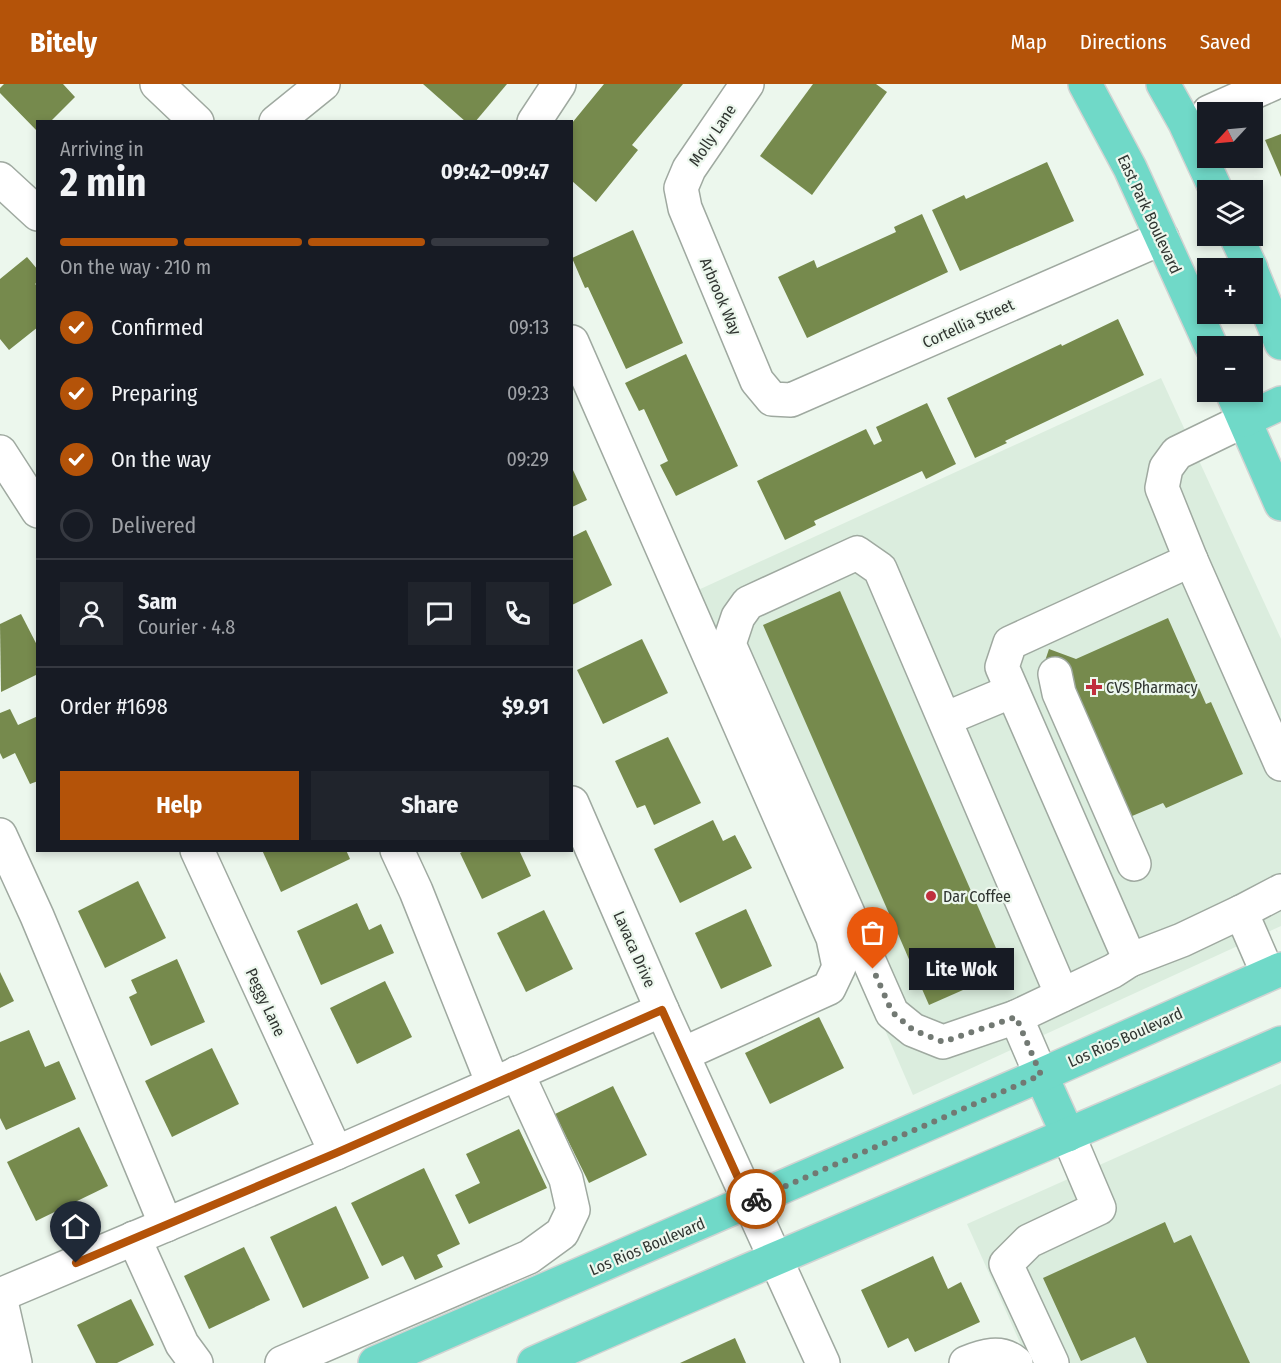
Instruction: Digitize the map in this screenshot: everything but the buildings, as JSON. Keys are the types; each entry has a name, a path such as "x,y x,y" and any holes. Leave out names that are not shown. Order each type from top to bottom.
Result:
{"main road":[{"name":"East Park Boulevard","path":"1085,84 1130,168 1206,336"},
{"path":"1163,84 1197,113"},
{"path":"1263,298 1281,343"},
{"path":"1281,403 1238,406 1281,504"},
{"name":"Los Rios Boulevard","path":"375,1363 1041,1075 1275,971"},
{"path":"534,1363 776,1257 1068,1136 1281,1043"},
{"path":"1041,1075 1068,1136"}],"street":[{"path":"157,84 195,120"},
{"path":"278,120 322,84"},
{"path":"535,120 559,84"},
{"name":"Molly Lane","path":"681,188 689,169 747,84"},
{"path":"1232,102 1272,84"},
{"path":"0,180 36,212"},
{"name":"Arbrook Way","path":"681,188 685,208 757,381 772,399"},
{"name":"Cortellia Street","path":"772,399 791,400 1162,238"},
{"path":"573,344 833,938 838,967 829,988 683,1054"},
{"path":"1238,406 1177,453 1166,468 1162,488 1191,561 1281,764"},
{"path":"0,452 36,508"},
{"path":"1062,995 880,569 856,553 748,603 738,617 729,644 892,1012 913,1030 943,1042 1016,1017 1113,971 1130,960 1182,940 1281,891"},
{"path":"1130,960 1002,667 1010,643 1191,561"},
{"path":"1070,616 1057,663 1059,693 1134,864"},
{"path":"945,719 1012,691"},
{"name":"Lavaca Drive","path":"573,805 662,1010 823,1363"},
{"path":"0,835 37,916 166,1225"},
{"name":"Peggy Lane","path":"198,852 336,1153"},
{"path":"282,1363 529,1257 562,1233 573,1210 566,1179 505,1079 398,852"},
{"path":"1241,912 1275,971"},
{"path":"15,1363 0,1296 336,1153 662,1010"},
{"path":"1016,1017 1041,1075"},
{"path":"1052,1363 1006,1264 1029,1241 1099,1208 1068,1136"},
{"path":"134,1238 182,1344 196,1363"},
{"path":"966,1363 987,1355 1010,1358 1016,1363"}],"shaded area":[{"path":"1161,378 1281,639 1281,926 913,1095 696,591"},
{"path":"1281,1084 1281,1363 1029,1363 967,1224"}],"way so far":[{"path":"756,1199 1041,1075 1016,1017 943,1042 913,1030 892,1012 873,969"}],"place":[{"name":"CVS Pharmacy","path":"1094,687"},
{"name":"Dar Coffee","path":"931,896"},
{"name":"Lite Wok","path":"873,969"}],"route":[{"path":"76,1263 336,1153 662,1010 749,1202 756,1199"}]}
